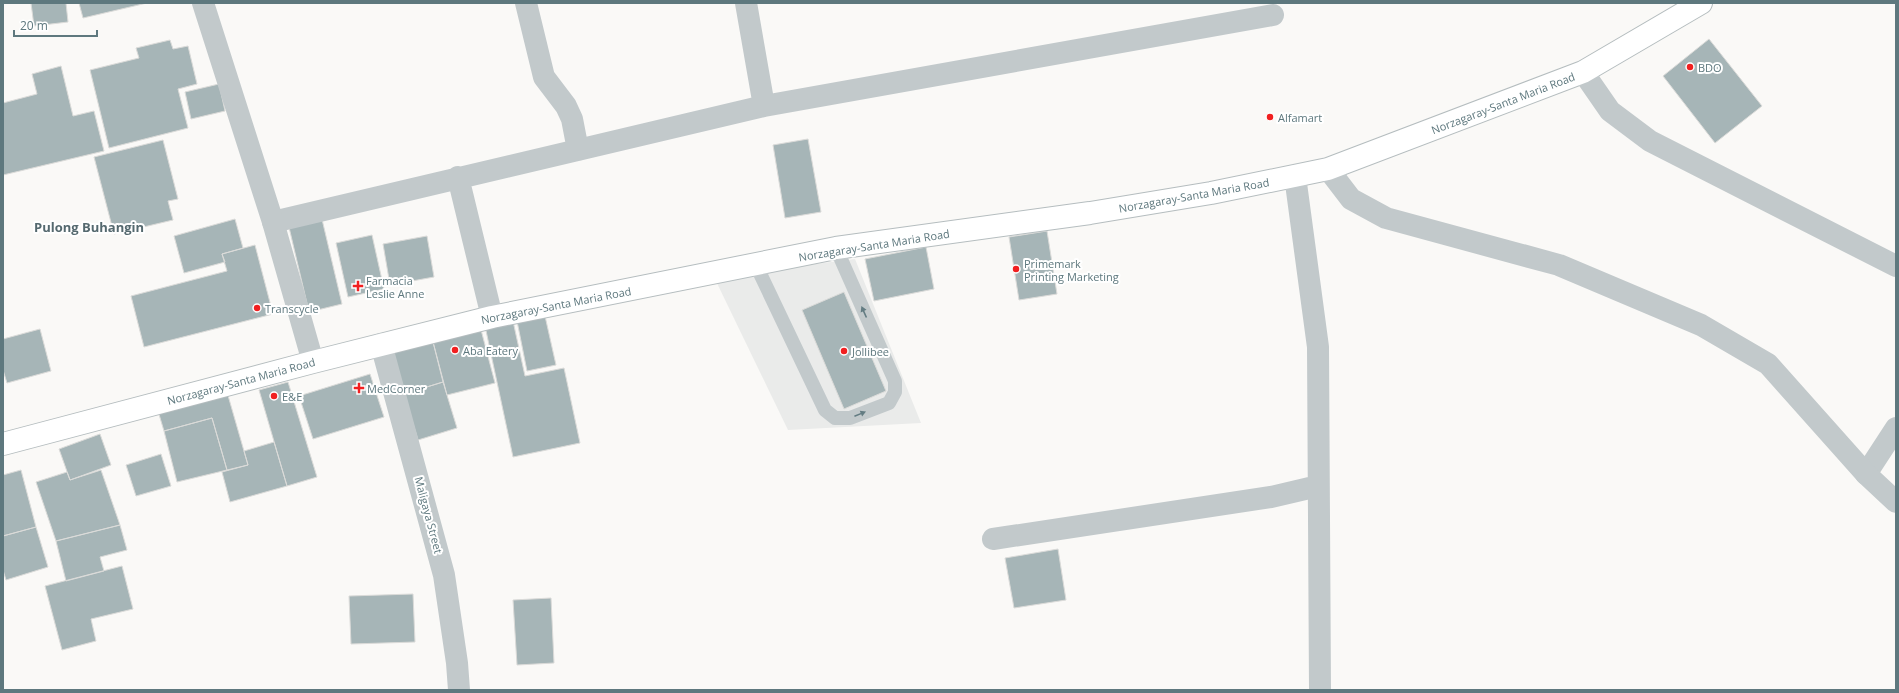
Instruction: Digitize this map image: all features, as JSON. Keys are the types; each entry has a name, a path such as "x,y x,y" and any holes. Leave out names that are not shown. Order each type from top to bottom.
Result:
{"main road":[{"name":"Norzagaray-Santa Maria Road","path":"3,444 382,344 492,317 836,248 1090,213 1211,193 1328,169 1583,72 1701,3"}],"street":[{"path":"203,3 274,222 313,362"},
{"path":"526,3 544,77 566,106 572,119 578,150"},
{"path":"746,3 764,106"},
{"path":"274,222 458,177 764,106 1273,15"},
{"path":"1583,72 1610,111 1650,141 1896,266"},
{"path":"1328,169 1350,199 1386,218 1559,265 1701,325 1768,364 1866,474 1896,502"},
{"path":"1295,176 1318,347 1320,690"},
{"path":"458,177 492,317"},
{"name":"Maligaya Street","path":"382,344 444,575 457,663 459,690"},
{"path":"1866,474 1896,428"},
{"path":"993,539 1271,497 1318,486"}],"lane":[{"path":"756,265 825,410 835,418 850,418 889,403 895,392 895,381 836,248"}],"shaded area":[{"path":"855,259 921,423 788,430 714,277"}],"building":[{"path":"31,3 66,3 68,22 34,26"},
{"path":"79,3 147,3 83,18"},
{"path":"1709,39 1762,106 1715,143 1663,76"},
{"path":"170,40 173,49 188,46 197,84 178,89 188,128 109,148 90,70 139,58 136,48"},
{"path":"61,66 73,116 94,111 104,151 3,175 3,103 37,94 32,74"},
{"path":"219,84 225,111 191,119 185,92"},
{"path":"808,139 821,212 785,218 773,145"},
{"path":"163,140 178,199 168,201 173,220 114,234 94,157"},
{"path":"321,215 342,304 309,312 288,223"},
{"path":"235,219 243,248 222,254 225,262 184,273 174,236"},
{"path":"1047,231 1057,294 1019,300 1009,237"},
{"path":"372,235 384,289 348,297 336,243"},
{"path":"427,236 434,277 390,285 383,244"},
{"path":"255,245 273,314 144,347 131,296 227,271 222,254"},
{"path":"926,247 934,289 874,301 865,259"},
{"name":"Jollibee","path":"844,292 886,391 844,409 802,310"},
{"path":"545,316 556,365 527,371 517,321"},
{"path":"513,321 525,376 564,368 580,443 513,457 485,326"},
{"path":"480,326 495,383 447,395 432,338"},
{"path":"40,329 51,371 7,383 3,370 3,339"},
{"path":"432,338 443,382 404,394 390,351"},
{"path":"370,374 384,417 313,439 299,396"},
{"path":"288,382 317,477 287,486 259,390"},
{"path":"443,382 457,428 418,440 404,394"},
{"path":"227,392 248,465 227,470 212,418 164,431 158,411"},
{"path":"212,418 227,470 177,482 164,431"},
{"path":"100,434 111,465 70,480 59,449"},
{"path":"274,442 287,486 230,502 222,472 248,465 244,451"},
{"path":"161,454 171,486 136,496 126,465"},
{"path":"21,470 36,527 3,536 3,475"},
{"path":"101,470 120,525 56,541 36,482 67,472 70,480"},
{"path":"120,525 127,550 100,557 104,571 66,581 56,541"},
{"path":"36,527 48,567 6,580 3,570 3,536"},
{"path":"1058,549 1066,600 1014,608 1005,558"},
{"path":"122,566 133,609 91,619 96,641 62,650 45,586"},
{"path":"413,594 415,642 351,644 349,596"},
{"path":"551,598 554,663 517,665 513,600"}],"place":[{"name":"BDO","path":"1690,67"},
{"name":"Alfamart","path":"1270,117"},
{"name":"Primemark Printing Marketing","path":"1016,269"},
{"name":"Farmacia Leslie Anne","path":"358,286"},
{"name":"Transcycle","path":"257,308"},
{"name":"Aba Eatery","path":"455,350"},
{"name":"Jollibee","path":"844,351"},
{"name":"MedCorner","path":"359,388"},
{"name":"E&E","path":"274,396"}],"district":[{"name":"Pulong Buhangin","path":"89,227"}]}
